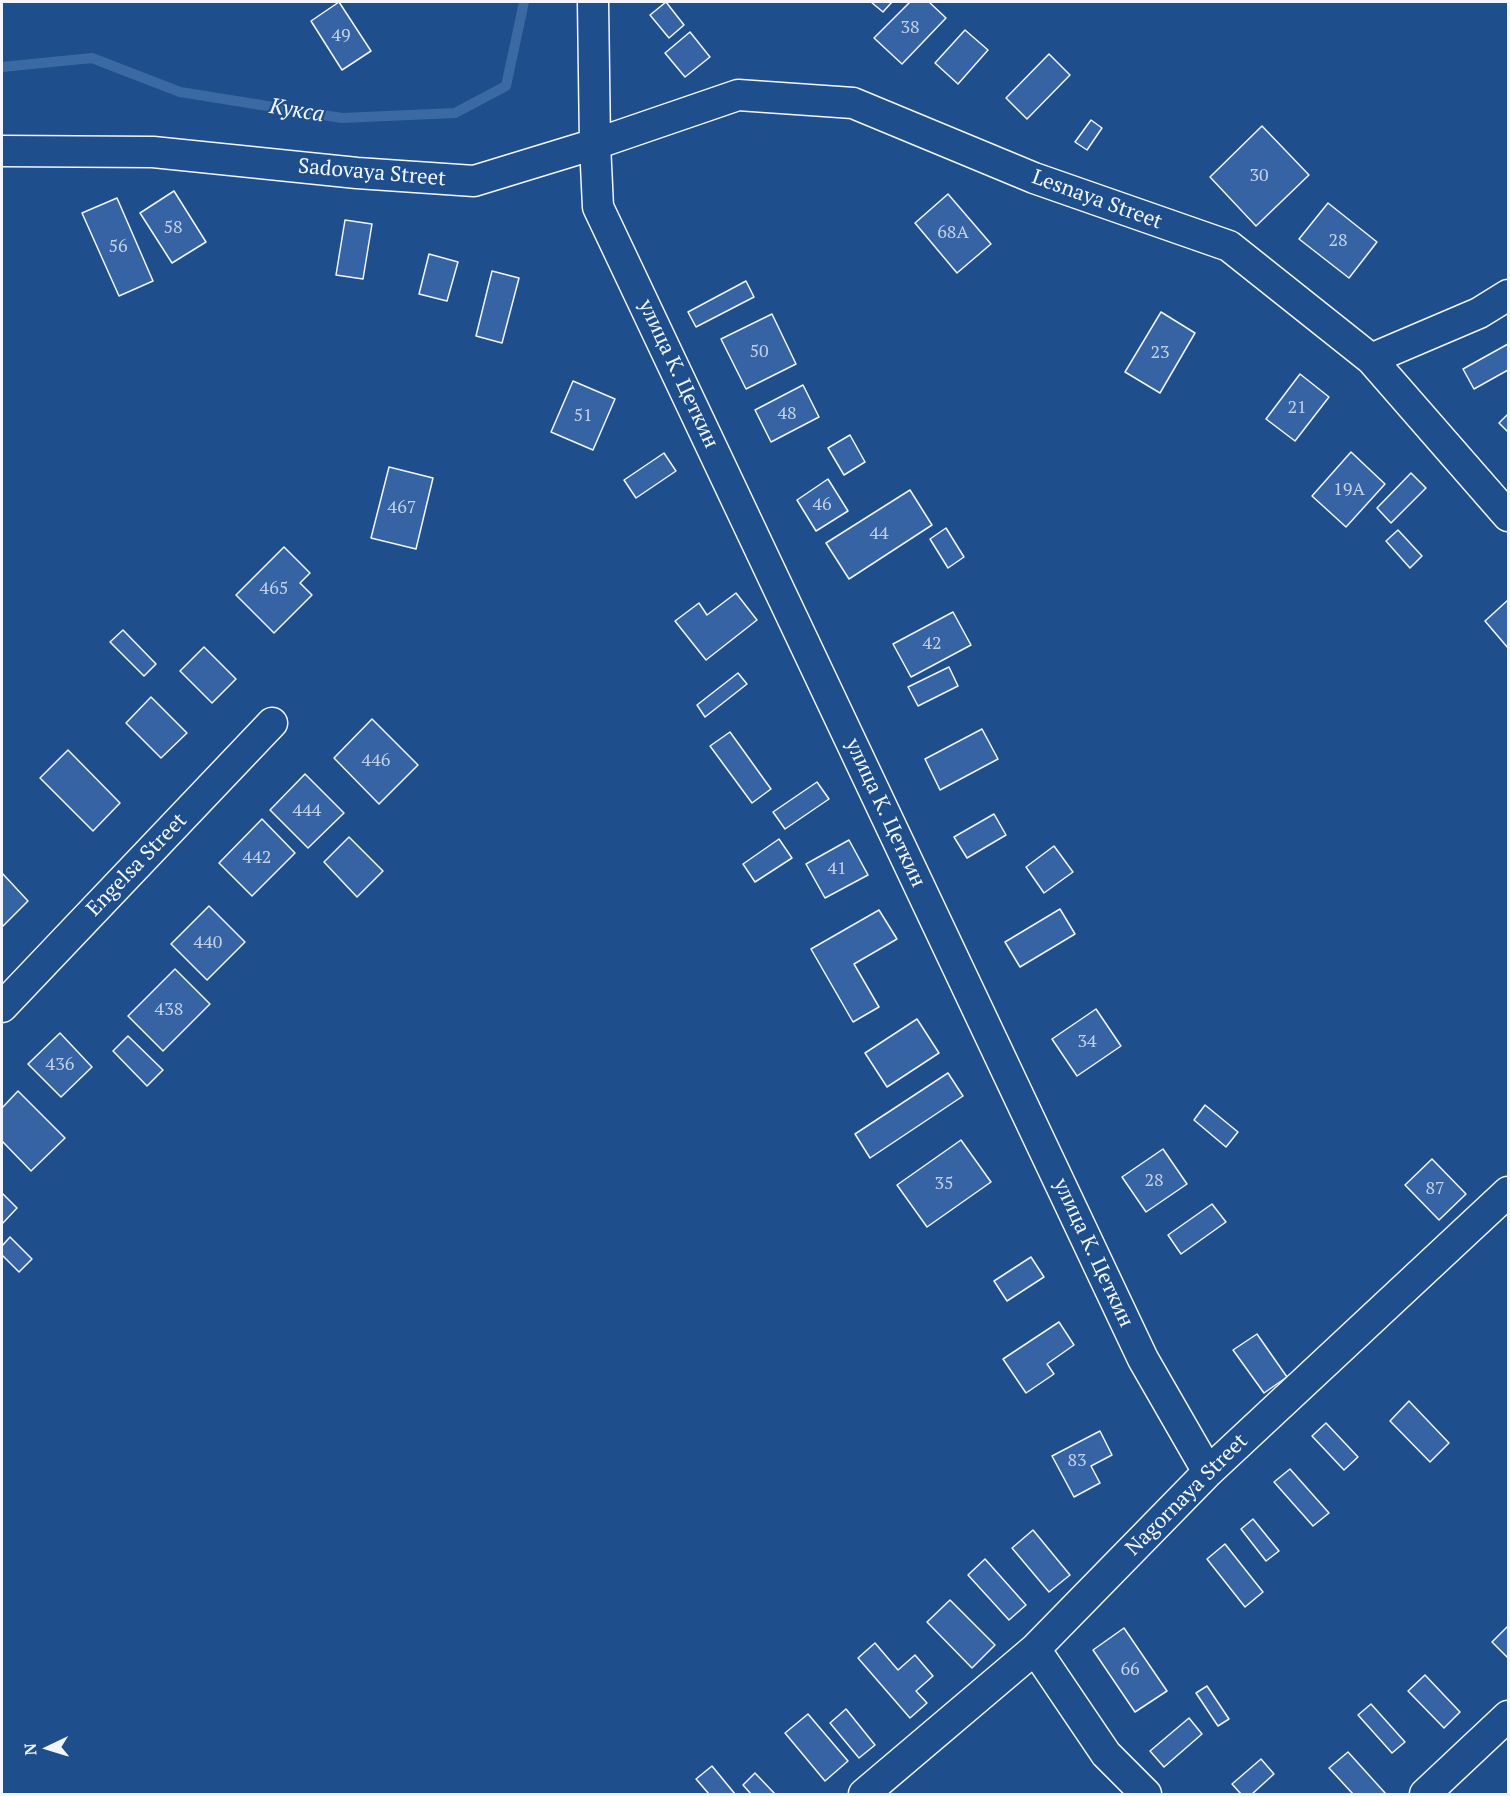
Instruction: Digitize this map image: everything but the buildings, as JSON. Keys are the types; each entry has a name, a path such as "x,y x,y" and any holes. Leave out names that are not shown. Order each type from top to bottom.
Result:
{"street":[{"path":"593,2 594,144"},
{"name":"Lesnaya Street","path":"594,144 738,95 853,103 1034,178 1229,246 1371,359 1509,516"},
{"name":"Sadovaya Street","path":"2,152 153,152 357,173 474,181 594,144"},
{"name":"улица К. Цеткин","path":"594,144 598,207 1143,1359 1208,1472"},
{"path":"1371,359 1479,313 1509,295"},
{"name":"Engelsa Street","path":"2,1007 272,723"},
{"name":"Nagornaya Street","path":"864,1794 1035,1650 1208,1472 1509,1192"},
{"path":"1035,1650 1106,1754 1146,1794"},
{"path":"1425,1794 1509,1716"}],"waterway":[{"name":"Кукса","path":"2,67 92,58 180,92 342,118 455,113 506,86 524,2"}]}
